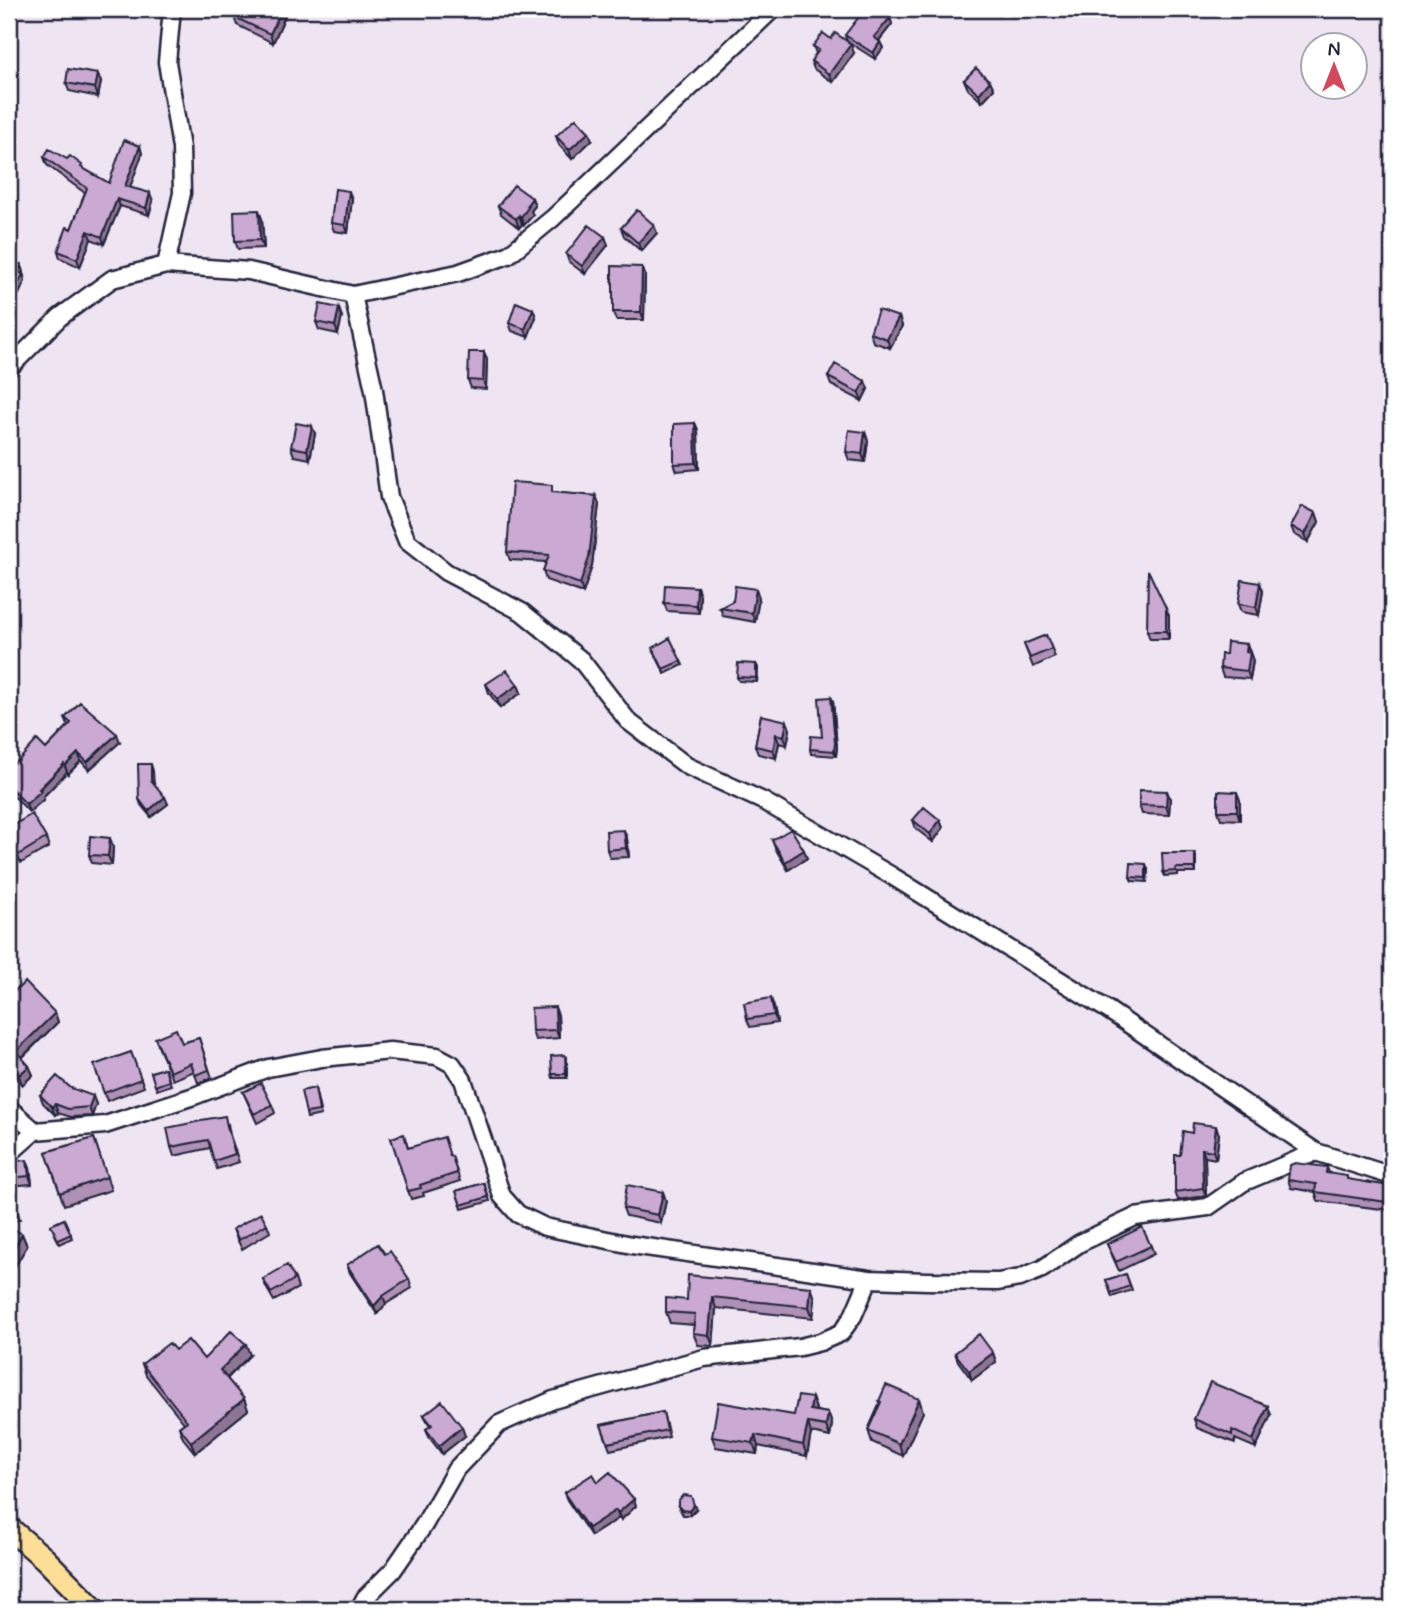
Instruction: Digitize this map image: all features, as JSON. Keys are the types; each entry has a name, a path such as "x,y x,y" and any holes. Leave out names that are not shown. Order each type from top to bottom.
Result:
{"main road":[{"path":"9,1528 46,1559 94,1609"}],"street":[{"path":"166,265 183,193 181,148 167,62 172,9"},
{"path":"9,368 60,317 112,279 166,265 248,271 353,295 458,273 509,255 553,218 773,9"},
{"path":"353,295 374,390 389,497 407,541 446,572 523,612 581,660 628,721 687,766 763,801 892,876 1108,1010 1316,1153 1392,1176"},
{"path":"9,1154 35,1131 105,1125 268,1068 322,1058 390,1051 437,1056 452,1064 463,1080 502,1196 519,1214 545,1227 632,1245 869,1279 998,1282 1020,1278 1042,1269 1080,1242 1135,1217 1208,1207 1244,1182 1316,1153"},
{"path":"9,1108 35,1131"},
{"path":"359,1609 365,1598 393,1570 424,1525 456,1469 499,1424 553,1400 704,1358 800,1346 841,1334 853,1316 869,1279"}],"building":[{"path":"238,9 282,9 270,34 234,17"},
{"path":"865,9 879,9 890,18 874,37 880,42 873,53 845,35"},
{"path":"823,33 831,39 835,33 851,44 829,74 811,61 819,50 813,46"},
{"path":"976,68 990,81 979,94 964,80"},
{"path":"68,69 98,74 95,88 66,83"},
{"path":"576,118 589,132 569,150 556,136"},
{"path":"124,140 140,146 125,186 150,193 146,208 117,199 102,237 88,231 77,259 58,251 67,227 71,229 87,188 44,157 49,149 67,159 70,156 82,165 81,167 109,183"},
{"path":"514,185 532,198 521,217 519,215 516,219 498,206"},
{"path":"335,189 349,191 345,225 331,223"},
{"path":"259,210 260,240 235,241 234,211"},
{"path":"637,210 654,225 638,243 621,228"},
{"path":"589,225 605,237 582,266 566,254"},
{"path":"9,259 21,265 18,272 23,274 17,287 13,285 9,293"},
{"path":"612,266 642,267 641,312 613,312"},
{"path":"516,302 533,309 525,329 509,323"},
{"path":"320,304 339,308 335,326 316,322"},
{"path":"878,310 899,317 887,339 870,333"},
{"path":"469,352 484,352 483,381 468,380"},
{"path":"835,364 865,381 859,393 828,377"},
{"path":"296,423 312,426 307,450 291,447"},
{"path":"695,423 696,463 674,464 674,424"},
{"path":"849,430 865,432 862,454 846,452"},
{"path":"512,482 552,485 552,492 596,496 589,558 580,584 543,571 549,555 507,552"},
{"path":"1302,506 1316,513 1305,534 1291,526"},
{"path":"1148,570 1166,608 1166,631 1147,631"},
{"path":"1242,580 1260,583 1256,607 1238,604"},
{"path":"665,585 697,587 696,605 664,603"},
{"path":"735,586 756,589 752,613 720,608 733,601"},
{"path":"1046,635 1052,649 1030,658 1024,644"},
{"path":"670,638 681,661 663,669 653,648"},
{"path":"1227,642 1247,644 1246,652 1250,653 1247,671 1220,668 1221,654 1226,654"},
{"path":"738,663 756,664 756,678 737,677"},
{"path":"507,670 518,685 497,699 486,684"},
{"path":"831,697 834,751 810,749 811,736 822,737 819,698"},
{"path":"80,702 117,734 87,762 78,753 26,804 12,789 9,791 9,766 19,760 37,740 46,749 71,723 65,718"},
{"path":"761,715 787,721 784,736 776,734 773,750 755,746"},
{"path":"138,764 151,764 151,780 165,797 148,811 139,799"},
{"path":"1139,790 1167,791 1166,806 1139,805"},
{"path":"1218,791 1237,792 1237,811 1218,811"},
{"path":"924,807 940,820 930,834 913,820"},
{"path":"32,814 46,838 18,855 9,839 9,828"},
{"path":"791,829 804,850 785,862 772,840"},
{"path":"624,830 626,848 607,850 606,831"},
{"path":"90,836 110,838 108,856 89,855"},
{"path":"1162,853 1195,853 1195,868 1176,868 1176,871 1163,872"},
{"path":"1131,863 1146,864 1146,878 1130,877"},
{"path":"25,982 55,1013 16,1051 29,1066 19,1075 9,1064 9,996"},
{"path":"771,998 774,1015 747,1019 744,1003"},
{"path":"555,1007 556,1030 532,1031 531,1008"},
{"path":"176,1029 182,1043 199,1038 209,1070 195,1075 191,1063 170,1072 155,1038"},
{"path":"131,1052 141,1079 104,1093 94,1065"},
{"path":"565,1055 566,1074 552,1074 551,1056"},
{"path":"165,1068 169,1081 155,1086 151,1072"},
{"path":"57,1076 71,1088 93,1096 89,1107 68,1109 55,1104 52,1107 40,1095"},
{"path":"261,1083 272,1105 254,1114 243,1092"},
{"path":"315,1088 319,1111 306,1113 301,1091"},
{"path":"225,1116 235,1154 214,1161 208,1140 171,1147 167,1128"},
{"path":"1193,1123 1216,1126 1213,1151 1202,1149 1203,1188 1175,1192 1175,1155 1180,1155 1183,1131 1192,1133"},
{"path":"404,1134 408,1148 444,1137 457,1173 408,1191 391,1138"},
{"path":"94,1138 107,1177 60,1193 46,1152"},
{"path":"27,1160 29,1176 9,1178 9,1162"},
{"path":"1295,1163 1327,1167 1326,1173 1389,1186 1387,1202 1315,1192 1316,1184 1288,1180 1290,1165"},
{"path":"484,1183 488,1197 461,1205 456,1191"},
{"path":"627,1185 663,1192 658,1215 623,1208"},
{"path":"9,1202 16,1208 9,1211"},
{"path":"261,1213 267,1224 239,1240 233,1229"},
{"path":"64,1219 71,1234 58,1240 51,1225"},
{"path":"9,1226 22,1234 10,1256 9,1256"},
{"path":"1142,1227 1151,1246 1116,1262 1107,1244"},
{"path":"378,1244 385,1254 390,1251 409,1279 383,1296 374,1306 347,1265"},
{"path":"287,1265 295,1279 271,1293 263,1279"},
{"path":"1126,1274 1130,1286 1111,1293 1106,1280"},
{"path":"688,1275 811,1287 809,1307 712,1297 709,1335 693,1333 695,1314 666,1312 666,1298 687,1300"},
{"path":"231,1331 246,1344 220,1370 244,1399 191,1442 179,1427 187,1421 142,1364 169,1343 175,1350 188,1340 204,1359"},
{"path":"979,1334 993,1353 969,1371 955,1353"},
{"path":"1210,1382 1268,1406 1253,1440 1232,1430 1232,1435 1194,1419"},
{"path":"886,1385 919,1399 899,1444 868,1430"},
{"path":"798,1396 812,1398 810,1410 828,1413 826,1426 808,1423 803,1445 755,1435 753,1443 712,1437 718,1402 794,1415"},
{"path":"442,1401 462,1427 439,1446 426,1429 432,1425 424,1415"},
{"path":"663,1412 667,1430 608,1443 601,1425"},
{"path":"610,1472 634,1499 618,1513 616,1510 588,1528 564,1493 593,1474 598,1482"},
{"path":"683,1495 691,1496 694,1505 689,1511 678,1506"}]}
